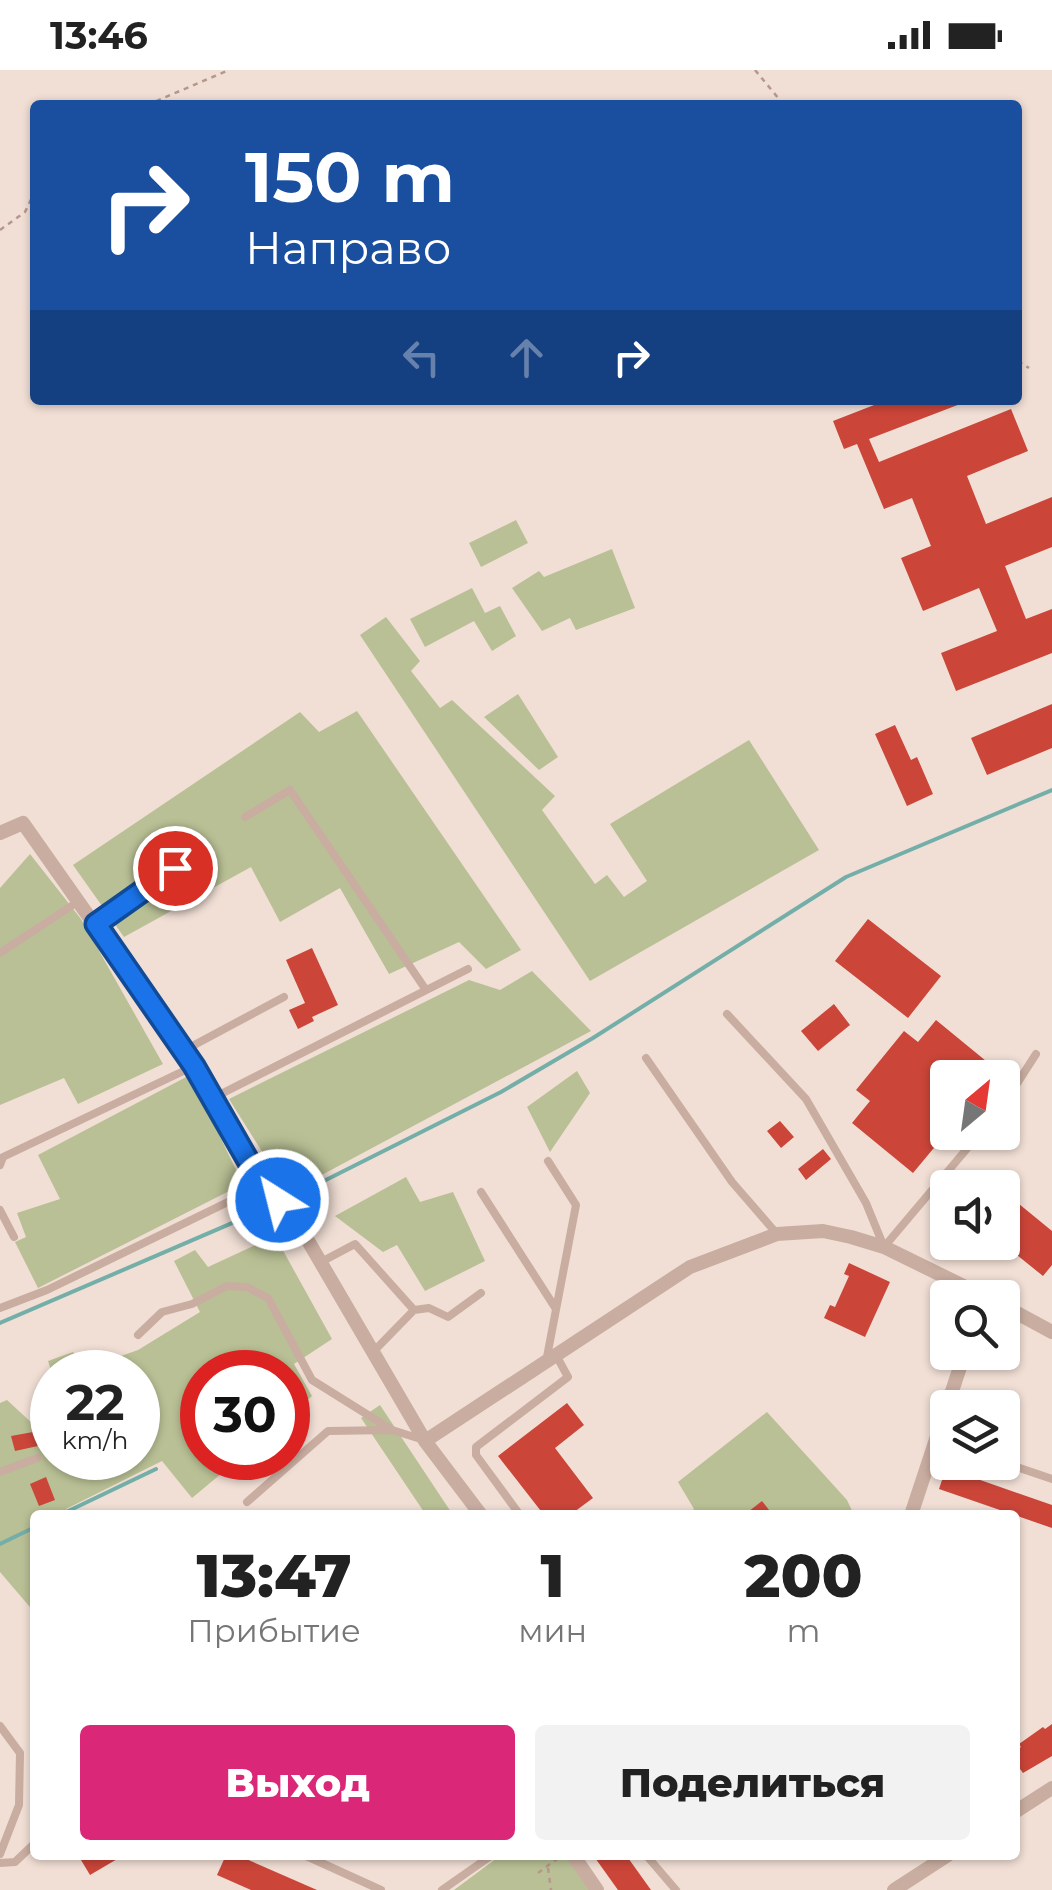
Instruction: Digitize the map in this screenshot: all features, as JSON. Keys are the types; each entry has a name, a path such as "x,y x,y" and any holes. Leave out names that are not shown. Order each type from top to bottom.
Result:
{"street":[{"path":"0,833 23,824 96,924 194,1066 262,1185 293,1216 425,1440 476,1510"},
{"path":"425,1440 690,1268 777,1234 823,1231 884,1247 951,1280"},
{"path":"1020,1315 1052,1332"},
{"path":"913,1510 930,1470"},
{"path":"1020,1809 1052,1788"},
{"path":"577,1860 598,1890"},
{"path":"894,1890 940,1860"}],"lane":[{"path":"244,818 290,790 426,990"},
{"path":"96,924 175,868"},
{"path":"0,953 79,902"},
{"path":"212,1098 468,969"},
{"path":"183,1051 284,997"},
{"path":"726,1014 806,1098 866,1203 884,1247 966,1150"},
{"path":"1020,1079 1036,1054"},
{"path":"646,1058 732,1182 777,1234"},
{"path":"0,1164 3,1157 194,1066"},
{"path":"516,1510 476,1455 476,1447 568,1377 551,1359 556,1308 576,1205 548,1161"},
{"path":"0,1308 47,1290 262,1185"},
{"path":"481,1192 556,1308"},
{"path":"0,1210 14,1236"},
{"path":"320,1262 355,1244 414,1310"},
{"path":"138,1335 162,1312 192,1304 228,1286 247,1288 268,1298 312,1380 392,1430 425,1440"},
{"path":"373,1352 414,1310 429,1308 448,1317 481,1293"},
{"path":"248,1502 328,1431 392,1430"},
{"path":"0,1472 30,1461"},
{"path":"1020,1468 1052,1479"},
{"path":"0,1726 20,1753 18,1804 0,1854"},
{"path":"0,1863 16,1862 30,1848"},
{"path":"315,1860 382,1890"},
{"path":"442,1890 485,1860"},
{"path":"650,1860 676,1890"}],"path":[{"path":"159,100 229,70"},
{"path":"755,70 780,100"},
{"path":"0,230 25,212 30,202"},
{"path":"1022,364 1029,368"},
{"path":"538,1873 555,1860"},
{"path":"547,1866 551,1890"}],"green space":[{"path":"516,520 528,543 481,567 469,543"},
{"path":"612,549 635,608 576,630 570,618 542,631 512,588 539,571 544,577"},
{"path":"472,588 485,613 500,606 516,636 492,651 474,621 425,647 410,619"},
{"path":"386,617 420,661 411,671 440,708 452,700 555,796 542,810 595,884 607,875 624,897 647,881 610,824 749,740 819,850 590,981 360,635"},
{"path":"518,694 558,757 539,770 484,717"},
{"path":"357,711 521,950 486,969 459,942 389,974 340,888 280,922 251,867 124,937 73,865 300,712 319,732"},
{"path":"30,854 81,919 163,1064 78,1104 64,1078 0,1105 0,888"},
{"path":"532,971 591,1031 288,1193 229,1099 469,980 500,990"},
{"path":"577,1071 590,1093 550,1152 527,1107"},
{"path":"190,1075 243,1184 38,1288 15,1242 26,1237 17,1213 60,1199 38,1155"},
{"path":"406,1177 420,1202 453,1192 485,1261 425,1291 397,1245 383,1252 335,1216"},
{"path":"275,1236 332,1339 310,1353 310,1350 180,1350 180,1480 214,1480 192,1498 160,1462 160,1350 138,1350 200,1312 174,1261 195,1250 208,1267"},
{"path":"7,1400 30,1421 30,1480 124,1480 67,1510 30,1510 30,1607 0,1572 0,1403"},
{"path":"380,1405 450,1510 423,1510 361,1418"},
{"path":"767,1412 847,1500 852,1510 693,1510 678,1482"},
{"path":"494,1860 571,1860 592,1890 454,1890"}],"building":[{"path":"874,405 958,405 869,439 879,462 1011,409 1028,451 967,476 986,524 1052,497 1052,547 1005,566 1026,619 1052,609 1052,653 956,691 941,653 997,631 979,588 923,611 901,558 931,546 912,498 884,509 857,444 844,449 833,421"},
{"path":"1052,704 1052,748 987,775 971,738"},
{"path":"895,725 911,760 917,757 933,794 907,806 875,734"},
{"path":"868,919 941,976 908,1018 835,961"},
{"path":"312,948 338,1005 312,1017 314,1021 298,1029 289,1010 305,1003 286,960"},
{"path":"834,1004 850,1025 818,1051 801,1031"},
{"path":"936,1020 985,1060 930,1060 932,1150 913,1173 852,1123 870,1101 856,1090 904,1031 918,1042"},
{"path":"780,1121 794,1137 781,1148 767,1131"},
{"path":"823,1149 831,1159 806,1180 798,1169"},
{"path":"1020,1205 1052,1231 1052,1265 1043,1276 1020,1257"},
{"path":"849,1263 890,1282 865,1337 824,1318 830,1305 835,1307 849,1276 844,1274"},
{"path":"567,1403 584,1425 555,1448 593,1498 577,1510 540,1510 498,1456"},
{"path":"30,1433 30,1448 15,1451 11,1436"},
{"path":"47,1480 55,1500 39,1506 30,1484"},
{"path":"942,1480 980,1480 1052,1505 1052,1528 1020,1517 1020,1510 1000,1510 939,1489"},
{"path":"762,1501 769,1510 750,1510"},
{"path":"1052,1724 1052,1756 1023,1773 1020,1743"},
{"path":"81,1860 116,1860 90,1875"},
{"path":"224,1860 248,1860 317,1890 251,1890 217,1875"},
{"path":"597,1860 630,1860 651,1890 618,1890"}],"waterway":[{"path":"292,1197 501,1092 846,877 1052,790"},
{"path":"0,1323 267,1208"},
{"path":"70,1510 133,1480"},
{"path":"0,1544 30,1529"}],"route":[{"path":"175,868 96,924 194,1066 262,1185 278,1200"}]}
